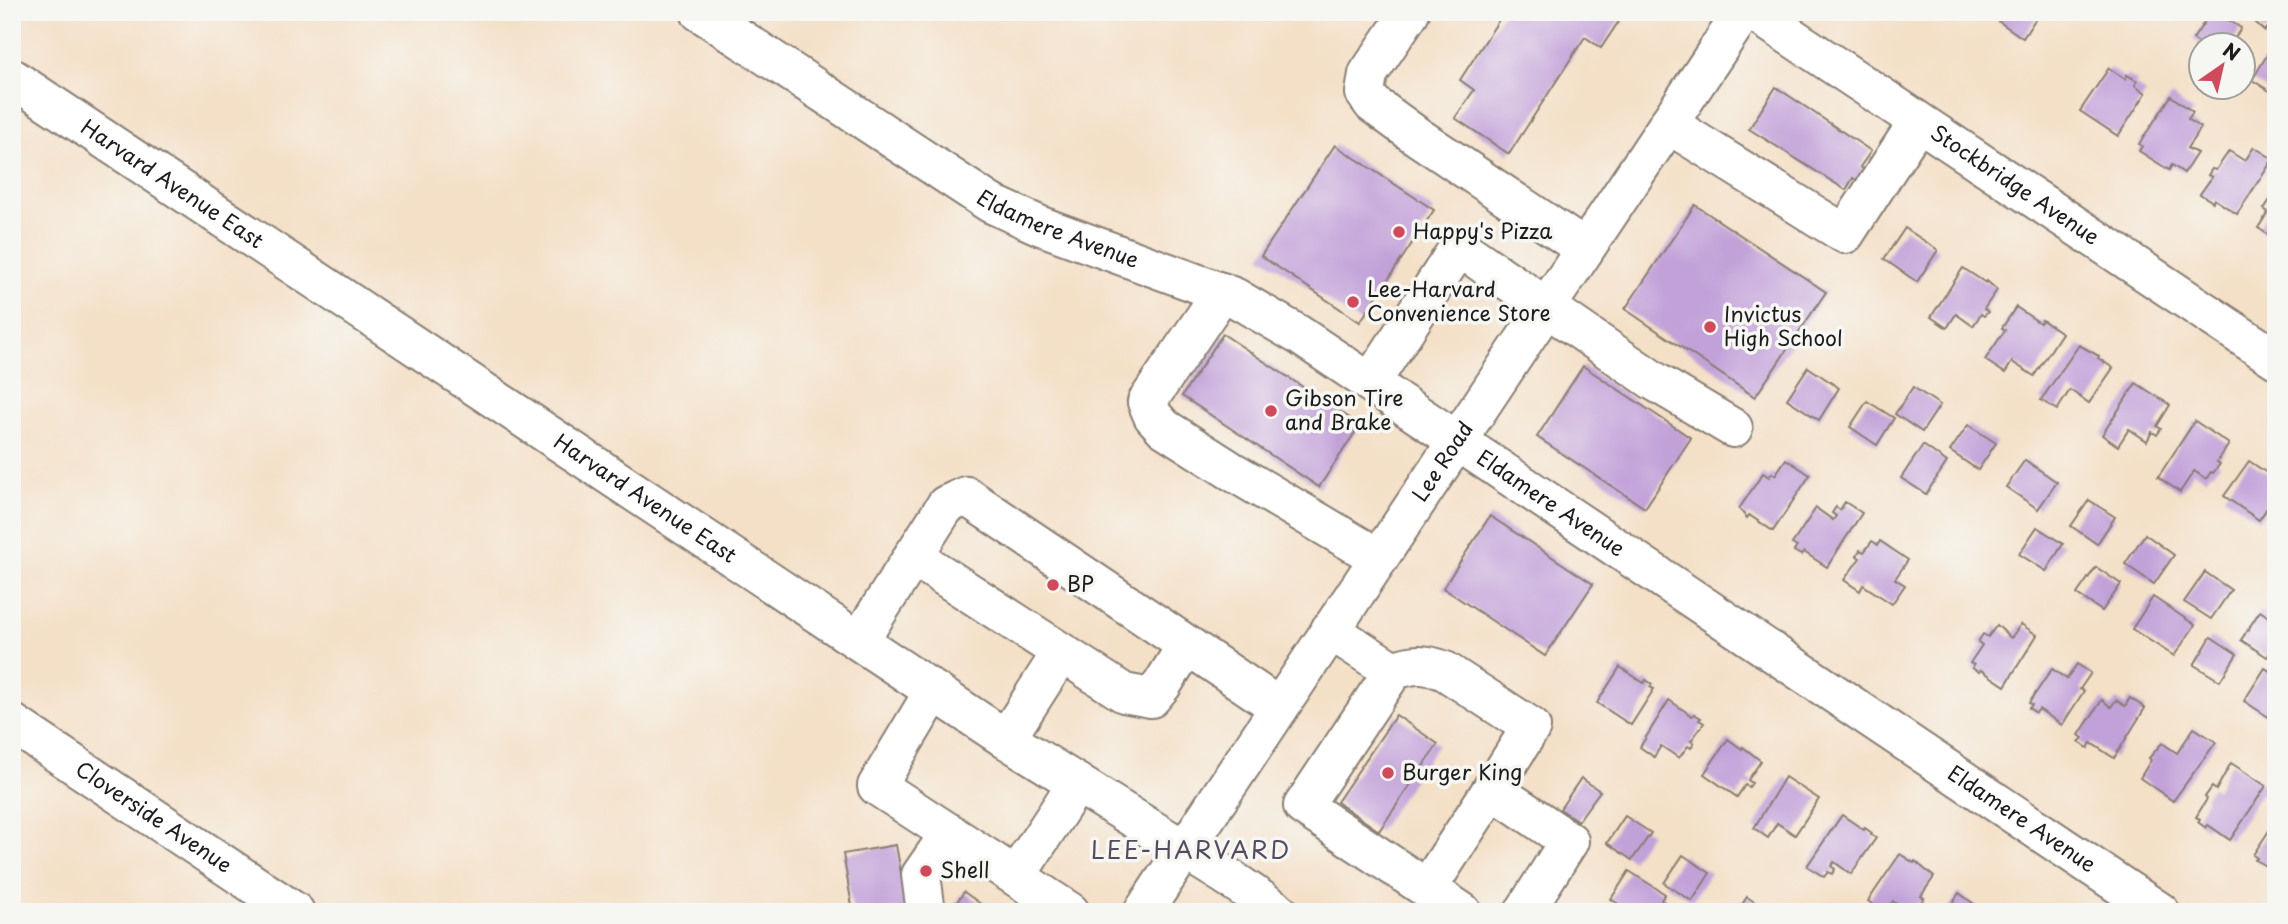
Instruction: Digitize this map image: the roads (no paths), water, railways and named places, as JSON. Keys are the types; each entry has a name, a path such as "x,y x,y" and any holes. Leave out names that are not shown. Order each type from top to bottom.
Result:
{"street":[{"name":"Eldamere Avenue","path":"700,12 990,203 1041,226 1234,297 1298,335 1458,439 2160,912"},
{"path":"1410,12 1368,75 1364,93 1373,104 1418,137 1585,249"},
{"name":"Lee Road","path":"1143,912 1182,849 1743,12"},
{"name":"Stockbridge Avenue","path":"1754,12 2276,359"},
{"name":"Harvard Avenue East","path":"12,78 1006,739 1279,912"},
{"path":"1668,124 1845,234 1918,122"},
{"path":"1371,382 1459,247 1654,381 1733,428"},
{"path":"1222,292 1147,402 1153,416 1164,428 1230,470 1379,558"},
{"path":"859,641 946,505 966,496 1279,707"},
{"path":"914,556 1124,694 1151,698 1187,645"},
{"path":"1330,630 1393,671"},
{"path":"1006,739 1061,653"},
{"path":"1427,889 1531,727 1446,671 1430,665 1412,664 1393,671 1303,806 1427,889 1462,912"},
{"path":"934,691 877,786 1070,912"},
{"name":"Cloverside Avenue","path":"12,723 295,912"},
{"path":"1016,876 1077,783"},
{"path":"1492,789 1569,841 1524,912"},
{"path":"926,912 921,875 950,833"}],"place":[{"name":"Happy's Pizza","path":"1399,232"},
{"name":"Lee-Harvard Convenience Store","path":"1353,302"},
{"name":"Invictus High School","path":"1710,327"},
{"name":"Gibson Tire and Brake","path":"1271,411"},
{"name":"BP","path":"1053,585"},
{"name":"Burger King","path":"1388,773"},
{"name":"Shell","path":"926,871"}],"district":[{"name":"LEE-HARVARD","path":"1191,851"}]}
